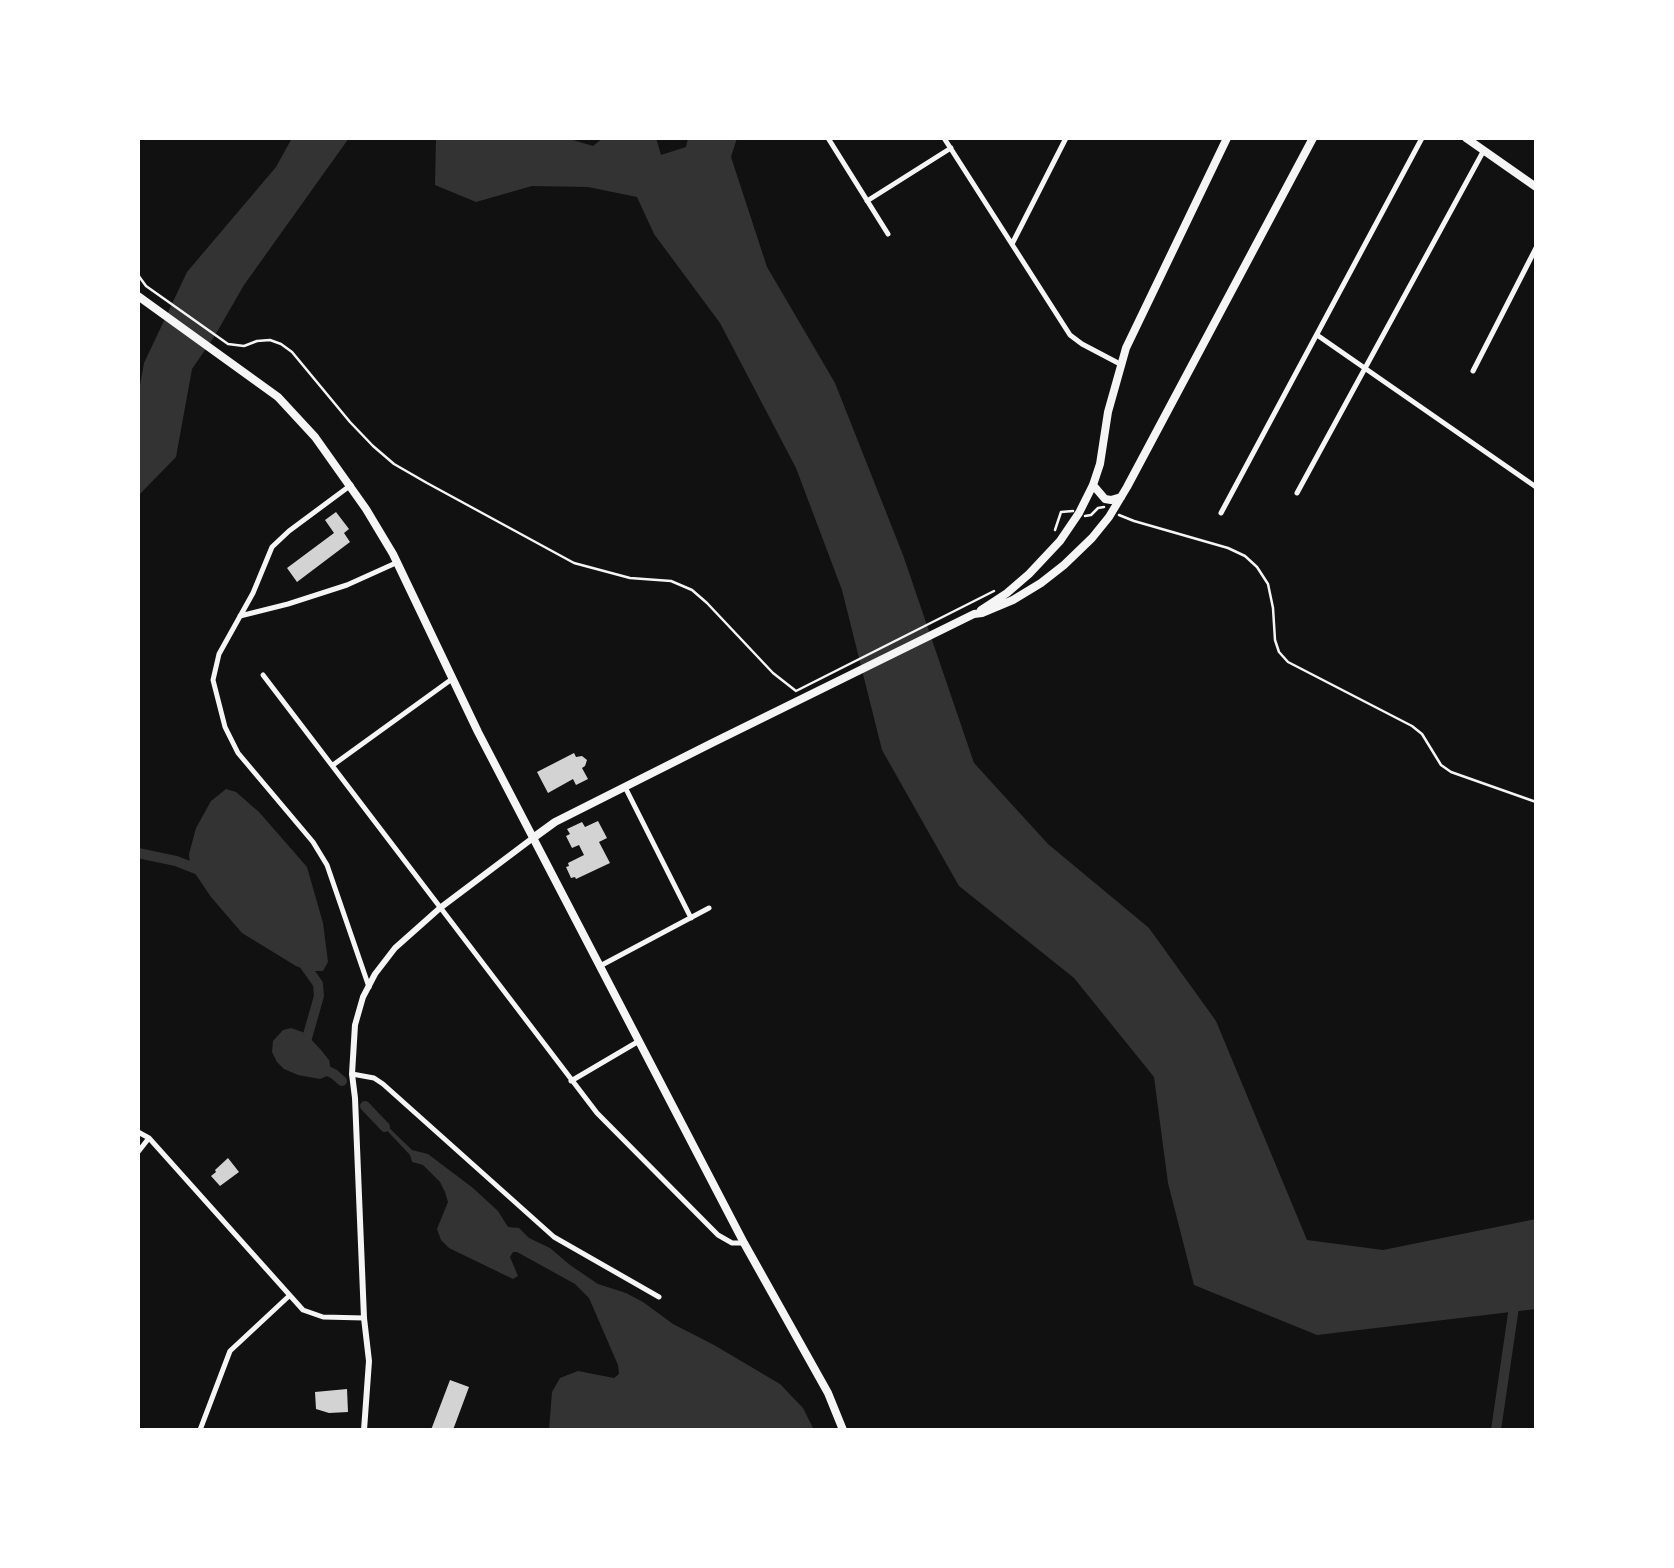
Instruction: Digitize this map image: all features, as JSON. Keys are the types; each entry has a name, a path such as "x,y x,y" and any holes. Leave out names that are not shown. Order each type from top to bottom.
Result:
{"main road":[{"path":"364,1430 369,1361 352,1074 355,1025 369,986 384,961 440,908 556,822 1007,593 1052,552 1094,485 1120,364 1227,138"},
{"path":"971,610 1013,600 1058,570 1092,538 1113,511 1313,138"},
{"path":"1466,138 1536,187"},
{"path":"139,297 284,402 350,485 398,562 533,838 744,1243 828,1393 843,1430"},
{"path":"1094,485 1105,499 1122,497"},
{"path":"1052,552 1058,570"}],"street":[{"path":"828,138 888,234"},
{"path":"944,138 1070,335 1120,364"},
{"path":"1012,244 1066,138"},
{"path":"1221,513 1422,138"},
{"path":"867,201 951,148"},
{"path":"1297,493 1484,150"},
{"path":"1472,371 1536,248"},
{"path":"1318,335 1536,487"},
{"path":"350,485 272,547 218,654 213,680 225,727 246,764 318,850 333,881 369,986"},
{"path":"240,616 332,590 398,562"},
{"path":"263,674 597,1113 718,1235 744,1243"},
{"path":"332,765 452,679"},
{"path":"625,787 691,918"},
{"path":"600,966 709,908"},
{"path":"570,1081 639,1041"},
{"path":"352,1074 383,1084 554,1237 660,1297"},
{"path":"138,1132 149,1138 302,1310 315,1316 364,1318"},
{"path":"138,1152 149,1138"},
{"path":"200,1430 230,1351 289,1296"}],"path":[{"path":"138,275 146,286 228,344 237,347 270,340 292,352 350,422 394,464 574,562 630,578 671,581 692,590 796,691 971,610 1002,586"},
{"path":"1055,532 1061,512 1086,516 1101,506 1134,521 1245,556 1268,584 1275,640 1288,662 1412,726 1451,772 1536,802"}],"shaded area":[{"path":"292,138 349,138 244,285 192,369 176,457 138,496 138,396 144,363 187,272 276,167"},
{"path":"436,138 566,138 593,146 603,138 656,138 661,155 686,147 688,138 737,138 731,157 767,267 835,383 903,555 974,763 1048,844 1149,928 1216,1021 1307,1240 1383,1250 1536,1219 1536,1309 1317,1335 1194,1285 1168,1183 1154,1077 1074,978 959,886 882,750 842,590 796,468 720,323 654,234 637,197 588,187 532,186 476,202 435,185"},
{"path":"226,789 236,792 259,812 307,867 323,923 328,962 323,971 296,966 242,933 190,866 196,828 211,801"},
{"path":"291,1028 305,1033 329,1060 331,1070 327,1076 320,1079 298,1075 277,1062 272,1052 273,1041 283,1030"},
{"path":"378,1117 412,1150 428,1154 473,1188 498,1211 508,1227 519,1228 598,1284 643,1302 673,1324 780,1384 803,1408 814,1430 549,1430 552,1392 560,1378 578,1371 614,1378 619,1374 589,1298 575,1284 517,1252 510,1257 518,1276 513,1279 449,1248 437,1229 448,1202 440,1182 423,1165 412,1162"}],"building":[{"path":"336,512 349,529 344,533 350,542 297,582 287,568 334,533 325,520"},
{"path":"574,753 587,760 582,768 588,779 576,785 573,779 548,793 537,772"},
{"path":"598,821 607,838 599,842 610,863 571,878 568,863 584,855 579,845 572,848 567,829 582,822 585,827"},
{"path":"228,1158 239,1172 220,1186 211,1176"},
{"path":"450,1380 469,1387 453,1430 431,1430"},
{"path":"347,1389 348,1412 316,1409 315,1392"}],"waterway":[{"path":"138,853 199,870"},
{"path":"301,960 318,984 319,996 305,1045"},
{"path":"319,1067 342,1081"},
{"path":"365,1106 385,1127"},
{"path":"1496,1430 1515,1300"}]}
